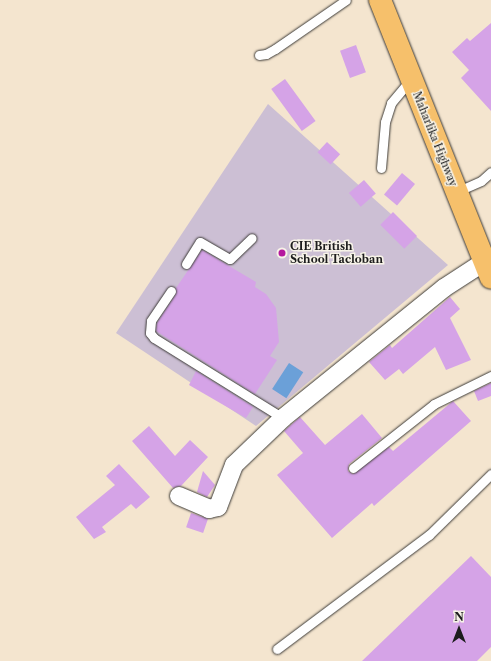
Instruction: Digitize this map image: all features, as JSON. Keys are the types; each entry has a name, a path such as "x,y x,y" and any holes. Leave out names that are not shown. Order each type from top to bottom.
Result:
{"main road":[{"name":"Maharlika Highway","path":"380,0 487,270"}],"street":[{"path":"179,496 209,509 218,507 234,465 283,418 444,288 487,270"}],"lane":[{"path":"259,55 266,54 275,49 346,0"},
{"path":"381,168 385,122 391,103 411,80"},
{"path":"456,192 481,181 491,172"},
{"path":"186,264 200,242 230,259 252,238"},
{"path":"171,291 151,321 150,333 154,338 283,418"},
{"path":"353,468 434,404 491,376"},
{"path":"277,649 429,535 491,474"}],"shaded area":[{"path":"268,104 448,265 256,426 116,333"}],"water":[{"path":"289,363 303,372 286,398 272,389"}],"building":[{"path":"491,23 491,111 461,78 469,70 452,52 467,38 470,41"},
{"path":"356,45 366,72 350,78 340,51"},
{"path":"285,79 316,121 302,131 271,89"},
{"path":"327,142 340,154 331,165 317,152"},
{"path":"402,173 415,184 397,205 384,194"},
{"path":"364,180 376,194 361,207 349,193"},
{"path":"393,212 417,236 404,249 380,225"},
{"path":"202,250 256,282 255,287 266,294 276,308 279,342 270,356 277,360 255,394 156,331 157,323 176,294 176,288"},
{"path":"450,297 460,309 450,318 471,360 446,370 435,347 403,374 399,369 385,380 369,362 390,345 392,348"},
{"path":"196,371 253,407 246,418 189,385"},
{"path":"491,383 491,396 478,401 474,391"},
{"path":"453,401 471,421 374,506 372,503 332,538 277,475 303,453 284,431 300,417 325,445 362,414 382,438 349,464 348,471 353,474 389,447 393,451"},
{"path":"149,426 175,456 190,440 208,457 181,486 173,488 132,441"},
{"path":"119,464 150,497 136,509 131,504 102,527 106,532 94,539 76,517 115,485 106,476"},
{"path":"203,471 215,485 207,497 197,492"},
{"path":"191,513 208,519 203,533 186,527"},
{"path":"471,556 491,577 491,647 477,661 362,661"}],"place":[{"name":"CIE British School Tacloban","path":"282,253"}]}
